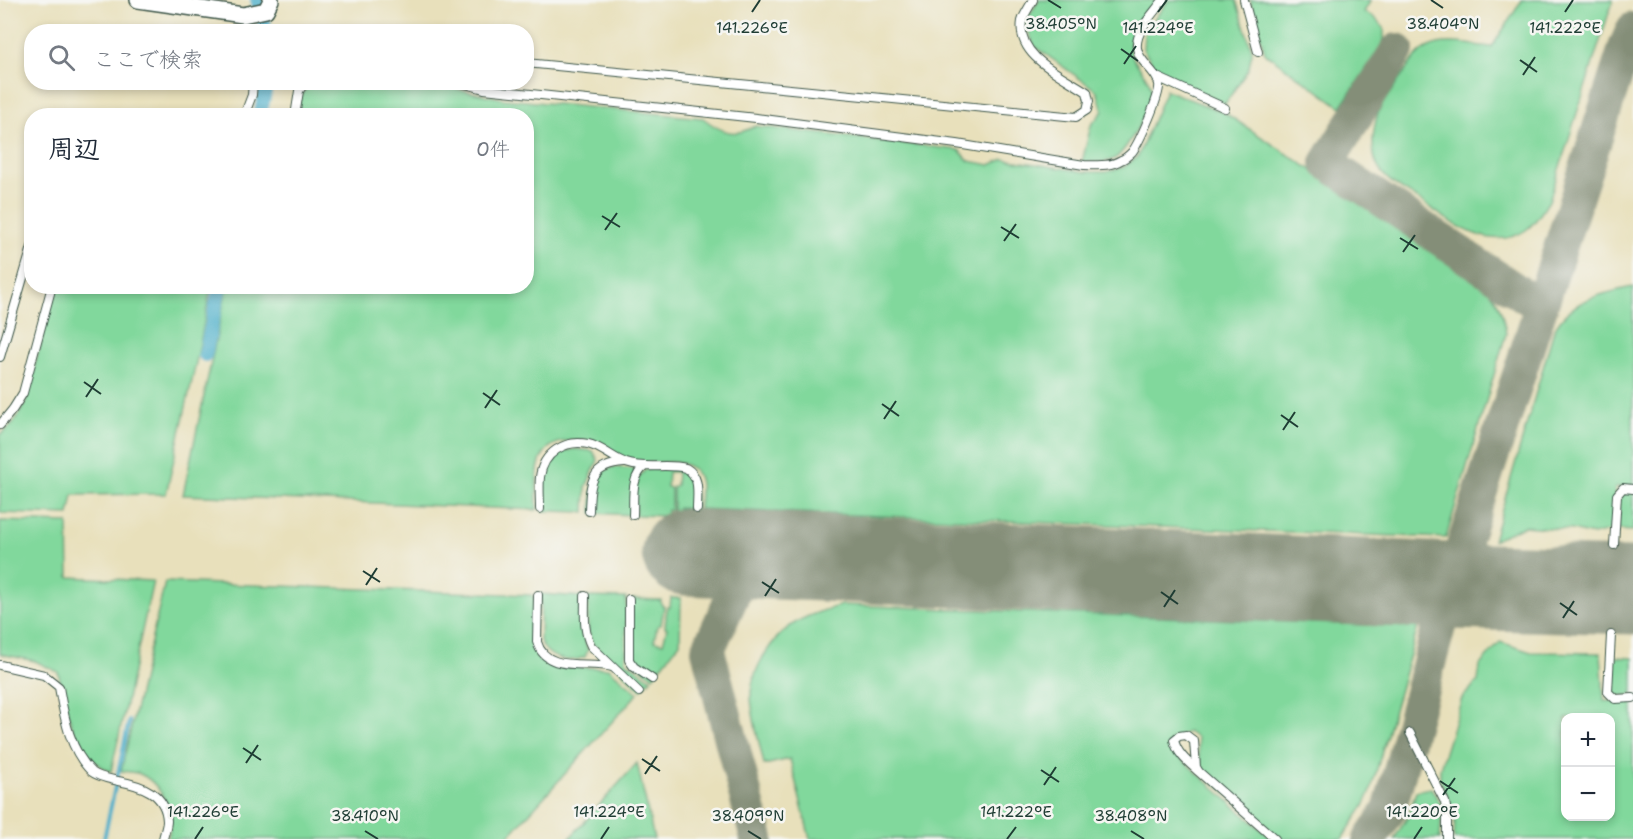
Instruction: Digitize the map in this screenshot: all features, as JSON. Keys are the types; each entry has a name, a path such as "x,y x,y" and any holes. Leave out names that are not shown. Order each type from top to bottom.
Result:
{"street":[{"path":"138,0 243,15 264,8"}],"lane":[{"path":"534,64 1076,117 1087,110 1089,101 1087,92 1034,56 1024,41 1022,20 1033,0"},
{"path":"1163,0 1138,36 1137,48 1140,57 1157,77 1225,108"},
{"path":"1244,0 1258,52"},
{"path":"494,90 756,118 957,144 1084,165 1103,165 1118,162 1131,154 1157,98 1159,86 1157,77"},
{"path":"247,108 252,90"},
{"path":"296,108 300,90"},
{"path":"0,357 24,274"},
{"path":"0,425 23,393 50,294"},
{"path":"540,509 540,476 543,464 554,450 563,445 588,444 625,463"},
{"path":"589,511 590,488 597,472 612,464 625,463 681,467 692,472 698,482 697,509"},
{"path":"633,514 634,481 645,466"},
{"path":"1614,545 1617,495 1623,488 1633,489"},
{"path":"538,595 537,642 544,655 564,664 601,663 612,667"},
{"path":"585,596 586,637 591,646 639,692"},
{"path":"629,599 629,660 634,667 652,679"},
{"path":"1611,635 1608,692 1615,699 1633,698"},
{"path":"0,666 44,675 59,687 66,725 78,753 93,773 135,784 154,793 161,802 167,821 162,839"},
{"path":"1410,733 1444,802 1447,813 1447,839"},
{"path":"1199,772 1196,767 1194,741 1186,735 1179,736 1174,740 1176,749 1199,772 1275,839"}],"green space":[{"path":"1039,0 1157,0 1137,26 1130,43 1132,56 1150,85 1151,98 1144,117 1131,138 1119,155 1110,161 1082,162 1091,125 1103,111 1097,91 1034,46 1025,22"},
{"path":"1168,0 1236,0 1252,50 1249,68 1225,104 1161,76 1143,49 1144,34"},
{"path":"1250,0 1371,0 1364,12 1375,18 1384,28 1384,42 1341,107 1265,53"},
{"path":"1522,0 1613,0 1549,201 1526,230 1512,237 1498,239 1484,237 1456,225 1390,181 1377,165 1373,136 1378,113 1383,103 1421,52 1436,44 1444,43 1492,47"},
{"path":"305,90 461,90 504,99 703,118 728,132 741,132 755,126 959,150 969,161 990,165 1004,159 1086,172 1106,172 1124,167 1138,156 1166,90 1225,113 1482,282 1495,299 1501,312 1506,334 1446,538 699,509 699,478 687,465 672,462 634,462 602,445 584,440 557,443 548,448 542,456 537,476 537,510 183,495 226,294 534,294 534,108 298,108 299,99"},
{"path":"1633,287 1633,487 1615,487 1613,530 1593,535 1572,530 1524,526 1493,540 1554,330 1568,311 1578,305 1599,295"},
{"path":"53,294 210,294 166,494 73,495 69,515 0,513 0,435 13,424 25,404"},
{"path":"575,449 593,451 598,460 586,487 585,512 543,511 543,487 547,467 556,453"},
{"path":"613,467 637,469 631,515 592,513 592,490 599,473"},
{"path":"648,468 673,468 687,472 693,483 695,509 673,510 673,487 676,486 677,472 668,472 667,487 671,488 671,510 667,510 666,516 635,515 637,482"},
{"path":"1627,491 1633,491 1633,531 1618,530 1619,497"},
{"path":"0,521 68,523 69,577 153,581 111,772 87,754 79,742 73,730 58,672 35,661 0,654"},
{"path":"165,582 532,595 535,600 534,642 536,652 552,664 563,667 608,668 638,693 506,839 168,839 170,820 161,793 155,785 140,774 121,771"},
{"path":"541,594 582,597 580,628 588,650 585,657 565,660 553,656 543,647 540,641"},
{"path":"588,597 626,598 626,661 651,679 641,690 592,643 588,631"},
{"path":"671,598 681,598 680,643 653,677 631,659 632,599 661,600 664,607 661,625 657,626 654,641 663,643 667,628 665,627 667,607 670,607"},
{"path":"842,605 1418,627 1370,793 1342,839 1280,839 1201,771 1197,738 1188,732 1171,740 1172,751 1272,839 810,839 790,759 764,765 752,709 752,687 761,661 771,645 787,628 806,617"},
{"path":"1500,642 1531,652 1601,653 1604,701 1633,701 1633,839 1454,839 1455,816 1440,779 1440,768 1462,698 1478,681 1480,665"},
{"path":"1613,657 1633,658 1631,695 1617,696 1612,689"},
{"path":"637,763 654,839 569,839"},
{"path":"1431,788 1442,806 1440,839 1394,839 1409,815 1416,791"}],"waterway":[{"path":"257,0 264,24"},
{"path":"262,108 265,90"},
{"path":"205,355 218,294"},
{"path":"104,839 129,721"}],"taxiway":[{"path":"1541,307 1633,29"},
{"path":"1370,839 1389,811 1450,586 1541,307 1327,163 1397,50"},
{"path":"751,555 708,650 757,839"}],"runway":[{"path":"685,552 1450,586 1633,591"}]}
